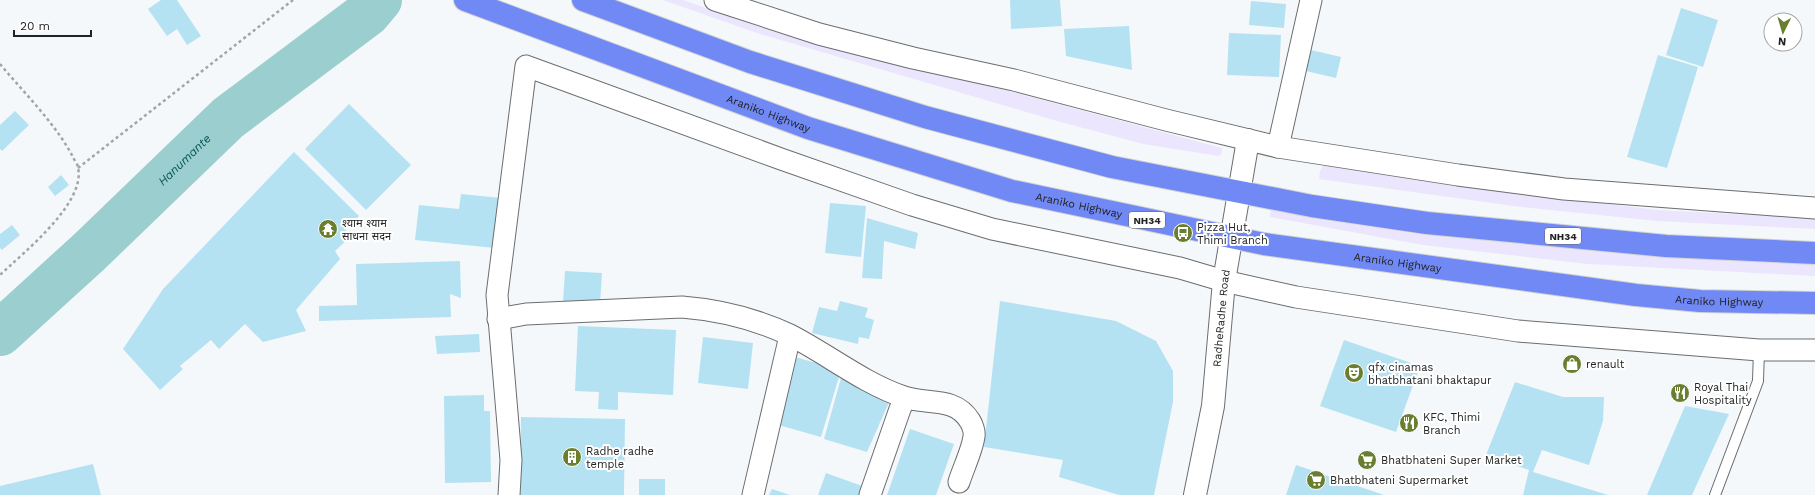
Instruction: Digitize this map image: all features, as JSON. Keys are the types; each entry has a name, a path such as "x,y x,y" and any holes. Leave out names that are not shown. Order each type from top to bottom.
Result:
{"highway":[{"name":"Araniko Highway","path":"465,0 718,96 837,137 1012,191 1264,244 1636,295 1700,301 1815,303"},
{"name":"NH34","path":"583,0 750,62 925,117 1112,167 1312,206 1427,223 1666,246 1815,253"}],"main road":[{"name":"RadheRadhe Road","path":"1195,495 1213,406 1224,281 1248,140"}],"street":[{"path":"715,0 819,34 913,58 1014,80 1278,147 1564,189 1815,208"},
{"path":"1278,147 1311,0"},
{"path":"509,495 511,460 497,295 526,66 781,159 992,229 1180,268 1224,281 1296,298 1518,331 1759,350 1815,350"},
{"path":"498,319 526,314 682,307 708,309 758,321 790,336 869,382 905,398 945,403 959,409 970,421 974,435 959,482"},
{"path":"753,495 790,336"},
{"path":"870,495 905,398"}],"lane":[{"path":"1715,495 1758,381 1759,350"}],"path":[{"path":"78,168 293,0"},
{"path":"0,64 57,132 78,168 77,185 69,204 48,230 0,275"}],"shaded area":[{"path":"663,0 683,0 761,27 829,47 915,69 934,71 1222,148 1222,153 1219,156 1143,144 1057,121 760,34"},
{"path":"1343,164 1523,194 1658,210 1815,218 1815,229 1657,221 1521,207 1319,179 1320,171 1324,165"},
{"path":"1271,209 1455,237 1663,257 1815,263 1815,276 1588,264 1423,245 1270,217"}],"building":[{"path":"161,0 177,0 201,36 187,45 177,29 167,36 148,9"},
{"path":"1010,0 1060,0 1062,26 1011,29"},
{"path":"1251,1 1286,4 1284,28 1249,25"},
{"path":"1681,8 1718,20 1703,67 1666,55"},
{"path":"1129,26 1132,70 1066,56 1064,29"},
{"path":"1229,33 1281,35 1279,77 1227,75"},
{"path":"1311,50 1341,57 1336,78 1306,71"},
{"path":"1658,55 1698,67 1667,168 1627,157"},
{"path":"349,104 411,165 366,210 305,149"},
{"path":"15,111 29,125 2,151 0,149 0,125"},
{"path":"294,152 359,216 345,230 351,236 335,251 340,259 296,310 306,331 263,342 245,324 219,349 211,340 180,366 183,369 160,390 123,349 163,289"},
{"path":"61,175 69,185 55,196 48,187"},
{"path":"461,194 501,198 495,248 415,240 419,205 459,209"},
{"path":"830,203 866,206 861,257 825,253"},
{"path":"867,218 918,233 915,249 884,241 882,279 862,278"},
{"path":"12,225 20,235 2,250 0,248 0,234"},
{"path":"460,261 461,298 450,294 451,317 319,321 319,306 357,305 356,264"},
{"path":"565,271 602,273 600,304 563,302"},
{"path":"840,301 868,308 865,317 874,320 869,339 859,337 858,344 812,333 819,307 837,311"},
{"path":"1000,301 1116,321 1156,341 1173,371 1173,402 1154,495 1119,495 1059,477 1063,460 984,447"},
{"path":"578,326 676,330 673,395 618,392 618,410 598,409 599,392 575,391"},
{"path":"479,334 480,352 437,354 435,336"},
{"path":"703,337 753,343 748,389 698,383"},
{"path":"1344,340 1420,366 1396,432 1320,406"},
{"path":"795,357 841,370 821,437 775,424"},
{"path":"841,378 890,400 867,452 824,439"},
{"path":"1515,382 1563,397 1604,397 1603,421 1589,465 1542,450 1533,472 1608,495 1523,495 1529,470 1486,455"},
{"path":"484,395 484,411 490,411 491,482 445,483 444,396"},
{"path":"1685,406 1729,414 1692,495 1647,495"},
{"name":"Radhe radhe temple","path":"521,417 625,419 624,495 520,495"},
{"path":"910,429 954,444 936,495 887,495"},
{"path":"93,464 101,495 0,495 0,486"},
{"name":"Bhatbhateni Supermarket","path":"1296,465 1384,495 1286,495"},
{"path":"826,473 865,487 862,495 818,495"},
{"path":"639,479 665,479 665,495 639,495"},
{"path":"772,489 790,495 769,495"}],"waterway":[{"name":"Hanumante","path":"0,333 89,252 228,118 368,13 379,0"}],"place":[{"name":"श्याम श्याम साधना सदन","path":"328,229"},
{"name":"Pizza Hut, Thimi Branch","path":"1183,233"},
{"name":"renault","path":"1572,364"},
{"name":"qfx cinamas bhatbhatani bhaktapur","path":"1354,373"},
{"name":"Royal Thai Hospitality","path":"1680,393"},
{"name":"KFC, Thimi Branch","path":"1409,423"},
{"name":"Radhe radhe temple","path":"572,457"},
{"name":"Bhatbhateni Super Market","path":"1367,460"},
{"name":"Bhatbhateni Supermarket","path":"1316,480"}]}
